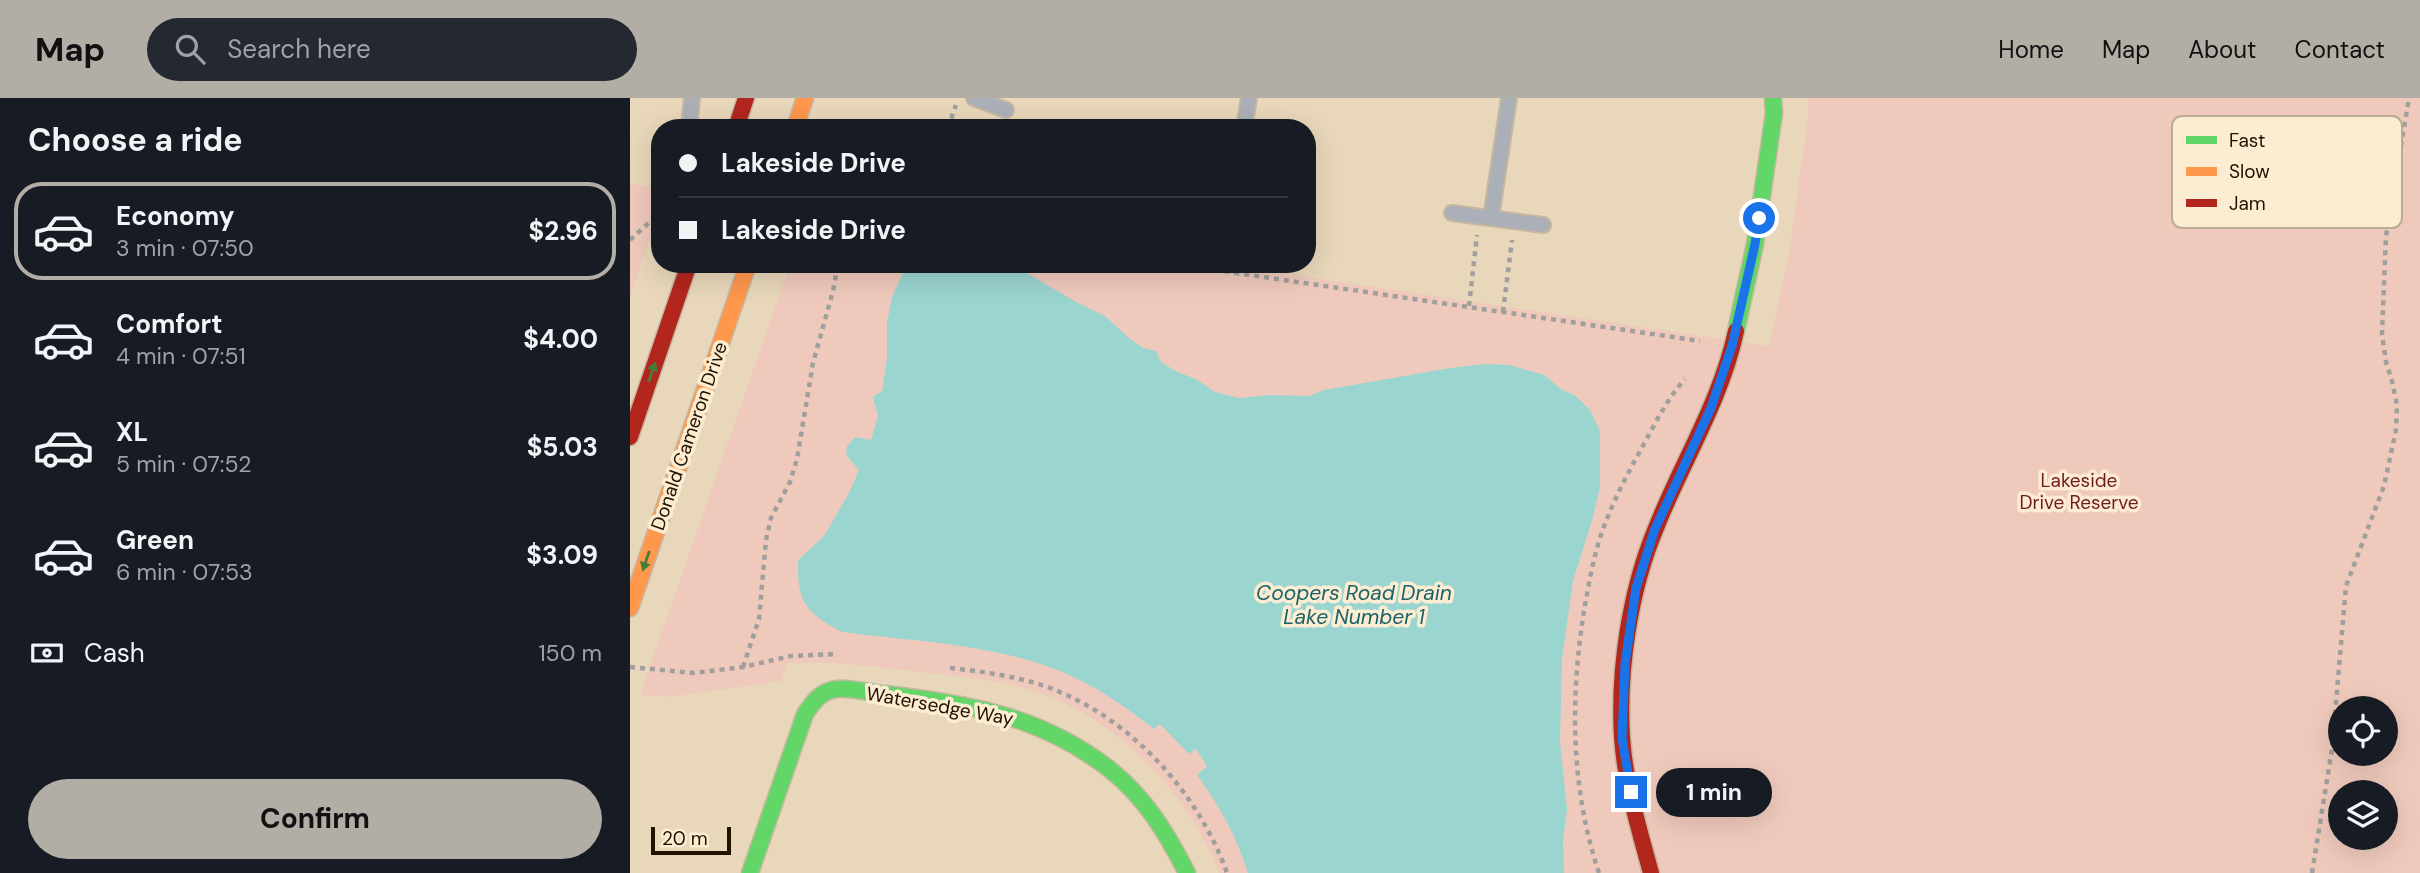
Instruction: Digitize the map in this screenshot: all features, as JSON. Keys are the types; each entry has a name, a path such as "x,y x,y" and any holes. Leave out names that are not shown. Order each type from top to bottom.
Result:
{"street":[{"path":"739,119 746,98"},
{"path":"798,119 805,98"},
{"path":"1651,873 1634,812 1622,738 1625,664 1636,588 1655,529 1711,408 1735,336 1755,244 1773,98"},
{"path":"630,437 686,273"},
{"name":"Donald Cameron Drive","path":"630,608 745,273"},
{"name":"Watersedge Way","path":"750,873 805,714 815,699 832,689 975,708 1026,721 1071,743 1115,773 1149,807 1187,873"}],"lane":[{"path":"690,119 692,98"},
{"path":"974,98 1006,110"},
{"path":"1246,119 1249,98"},
{"path":"1485,217 1509,98"},
{"path":"1452,213 1543,225"}],"path":[{"path":"951,119 958,98"},
{"path":"2402,140 2409,98"},
{"path":"1469,306 1485,217"},
{"path":"630,240 651,221"},
{"path":"1503,312 1514,221"},
{"path":"2312,873 2332,749 2347,586 2384,486 2396,430 2397,405 2382,346 2387,228"},
{"path":"743,667 760,619 766,540 771,518 790,482 797,459 813,363 836,273"},
{"path":"1229,273 1704,342"}],"green space":[{"name":"Lakeside Drive Reserve","path":"1808,98 2420,98 2420,873 1219,873 1186,811 1141,757 1085,714 1053,698 1020,687 887,668 788,663 781,681 670,697 640,695 787,273 1281,273 1769,346 1789,254 1808,117"},
{"path":"630,184 651,187 651,235 630,298"}],"water":[{"name":"Coopers Road Drain Lake Number 1","path":"903,273 1026,273 1105,316 1143,348 1156,351 1161,362 1177,372 1196,379 1215,392 1239,398 1309,396 1324,390 1484,364 1509,365 1544,375 1561,389 1576,396 1590,410 1600,431 1600,487 1573,581 1562,659 1560,742 1567,809 1563,842 1564,873 1248,873 1227,822 1197,775 1207,766 1196,749 1189,754 1160,724 1154,729 1094,688 1073,677 1018,657 960,646 842,632 819,619 806,605 802,596 798,560 824,536 859,470 846,455 847,446 855,437 871,440 878,416 873,397 882,391 887,359 887,323 892,297"}],"traffic: fast":[{"path":"1736,331 1755,244 1774,113 1773,98"},
{"path":"750,873 805,714 823,694 843,689 974,708 1002,715 1056,735 1108,768 1133,791 1163,829 1187,873"}],"traffic: slow":[{"path":"798,119 805,98"},
{"path":"630,608 745,273"}],"traffic: jam":[{"path":"739,119 746,98"},
{"path":"630,437 686,273"},
{"path":"1651,873 1633,806 1622,737 1622,685 1628,631 1647,552 1666,503 1711,407 1736,331"}],"route":[{"path":"1631,792 1622,738 1625,664 1636,588 1655,529 1711,408 1732,346 1759,218"}]}
